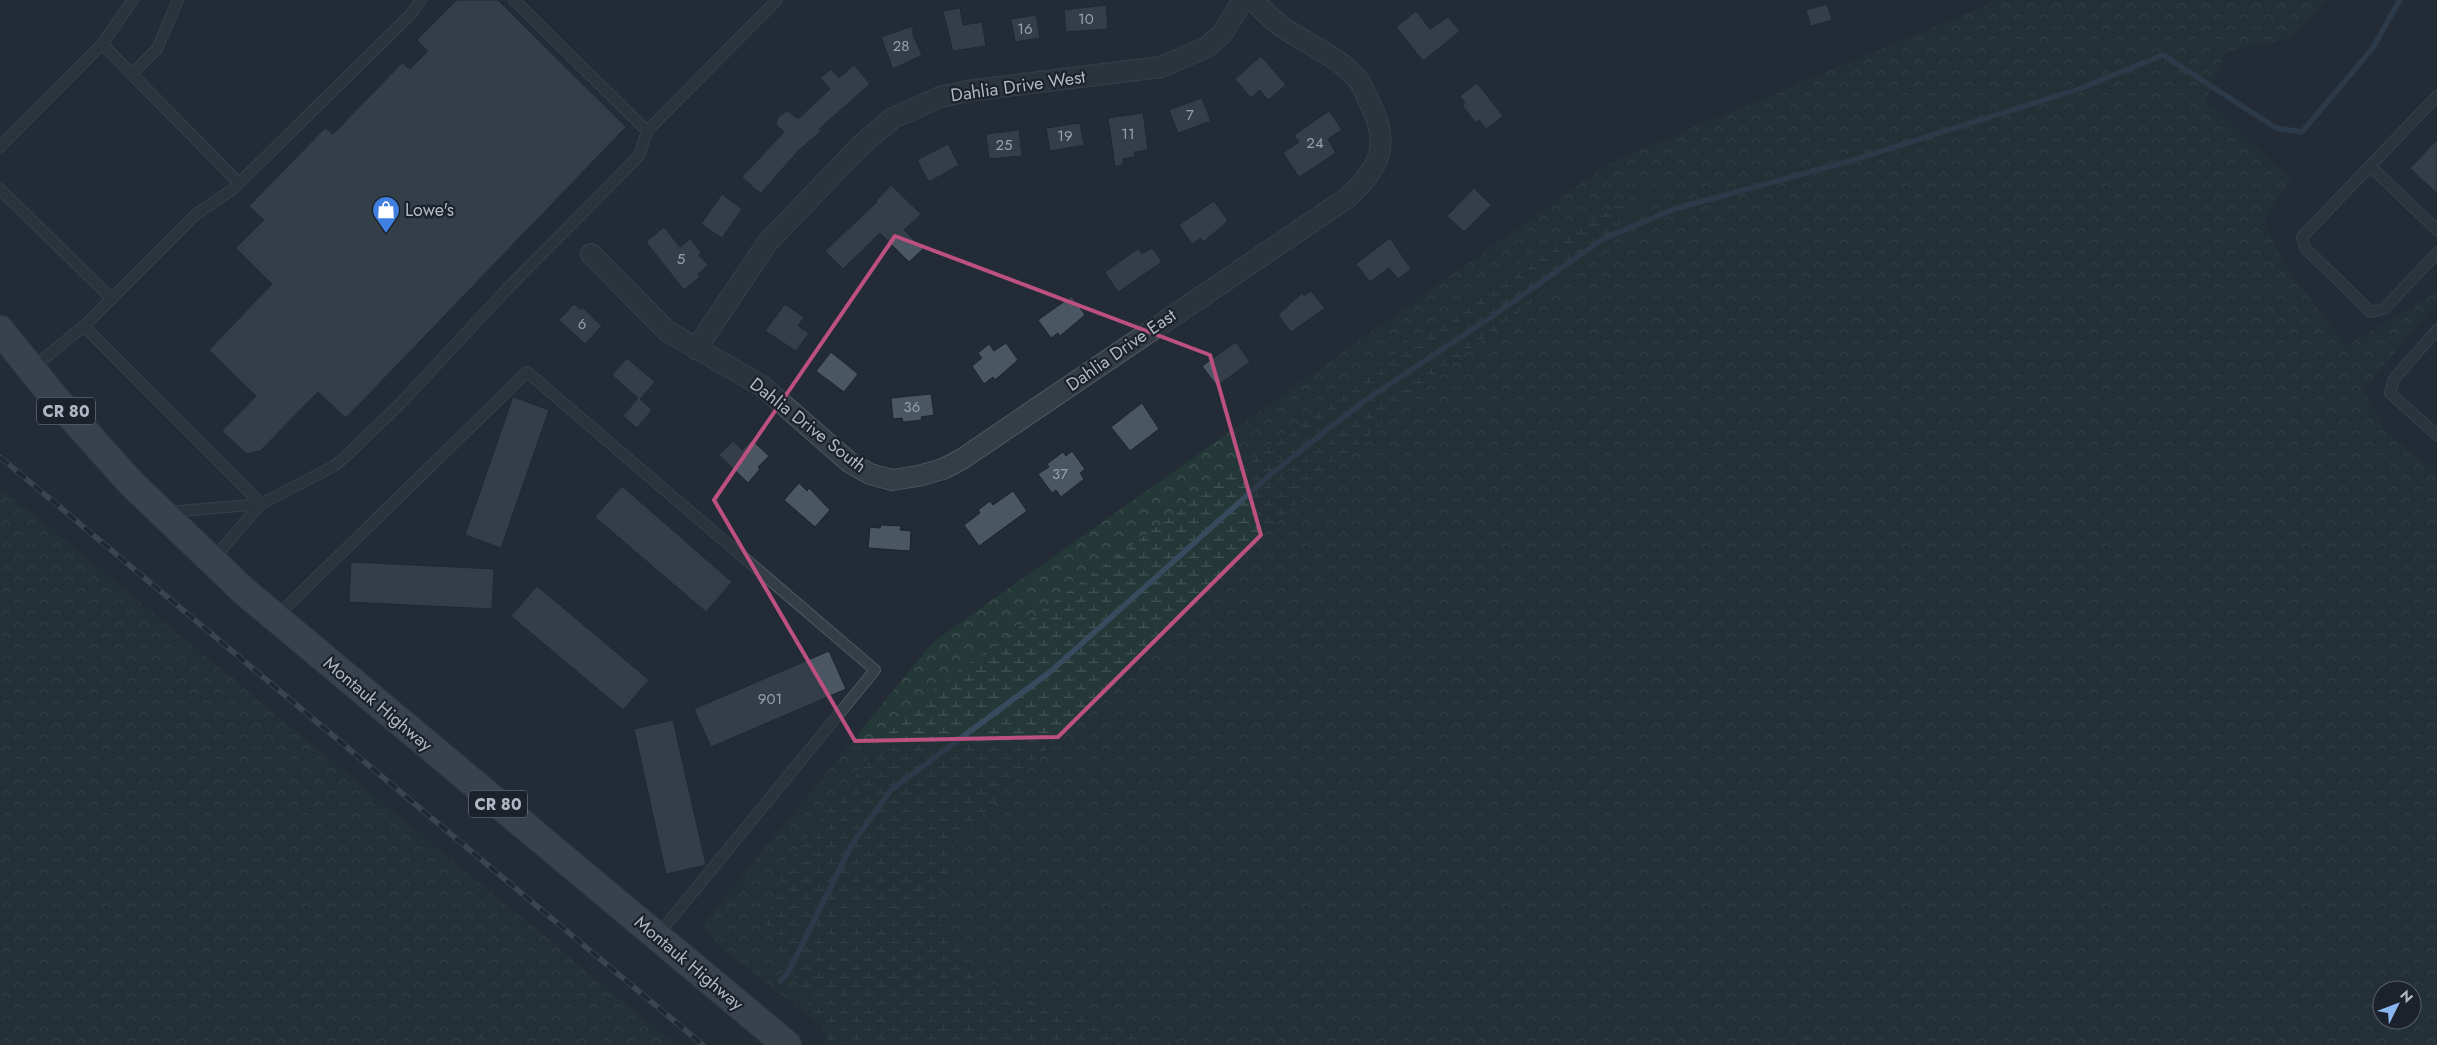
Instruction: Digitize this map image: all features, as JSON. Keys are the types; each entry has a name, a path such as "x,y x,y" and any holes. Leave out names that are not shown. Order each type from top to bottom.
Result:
{"main road":[{"name":"Montauk Highway","path":"0,330 102,453 160,513 211,561 275,618 786,1045"}],"street":[{"name":"Dahlia Drive West","path":"696,349 768,242 861,145 893,118 940,98 967,91 1161,67 1207,47 1222,34 1243,0"},
{"name":"Dahlia Drive East","path":"918,476 943,469 962,459 1319,215 1347,198 1364,182 1375,165 1382,142 1376,115 1359,81 1333,58 1280,26 1253,0"},
{"name":"Dahlia Drive South","path":"591,254 667,331 762,386 849,462 870,474 892,480 918,476"}],"lane":[{"path":"0,147 102,44 132,0"},
{"path":"132,74 158,48 178,0"},
{"path":"31,369 84,326 195,216 239,183 412,14 421,0"},
{"path":"514,0 648,131"},
{"path":"160,513 260,504 334,466 345,457 400,404 506,290 639,156 648,131 777,0"},
{"path":"102,44 239,183"},
{"path":"2437,96 2302,237 2305,248 2371,312 2384,309 2437,253"},
{"path":"2370,166 2437,230"},
{"path":"0,188 112,299"},
{"path":"84,326 260,504"},
{"path":"2437,330 2394,379 2390,393 2437,436"},
{"path":"275,618 527,372 875,670 656,936"},
{"path":"211,561 260,504"}],"highlighted area":[{"path":"895,236 1210,355 1261,535 1058,737 855,741 714,500"}],"green space":[{"path":"1998,0 2327,0 2289,39 2226,52 2206,100 2291,179 2264,222 2284,264 2347,346 2437,292 2437,303 2363,390 2386,432 2437,472 2437,1045 847,1045 715,944 703,924 933,642 1611,162"},
{"path":"1668,178 1555,284 1416,392 1143,647 953,847 934,913 981,985 1102,1023 1181,1045 830,1044 765,923 784,868 884,737 929,693 1538,249"},
{"path":"0,491 12,496 676,1045 0,1045"},
{"path":"488,1029 497,1045 462,1045"},
{"path":"1815,1034 1973,1045 1734,1045"}],"building":[{"name":"Lowe's","path":"457,0 498,0 626,127 346,418 318,392 260,451 247,454 222,431 256,396 209,350 272,284 236,248 264,220 249,206 325,128 333,134 402,63 410,69 428,51 417,40"},
{"path":"1827,4 1832,20 1811,26 1806,10"},
{"path":"1106,5 1108,29 1066,32 1064,10"},
{"path":"960,8 963,25 982,22 986,46 953,51 943,11"},
{"path":"1416,11 1430,29 1448,17 1460,31 1423,61 1396,27"},
{"path":"1036,15 1040,38 1015,42 1011,19"},
{"path":"913,26 913,35 922,55 893,69 881,37"},
{"path":"1261,56 1286,85 1268,100 1260,90 1251,98 1235,79"},
{"path":"854,65 870,84 819,129 821,131 799,150 761,193 756,190 742,177 784,132 776,124 778,117 787,111 798,119 830,89 820,78 831,69 839,78"},
{"path":"1477,83 1503,116 1486,129 1479,120 1476,123 1462,105 1465,103 1460,96"},
{"path":"1202,98 1211,121 1178,133 1169,110"},
{"path":"1329,111 1342,130 1328,139 1336,153 1299,177 1283,153 1299,142 1294,135"},
{"path":"1143,113 1148,150 1134,152 1135,157 1123,159 1123,165 1115,166 1108,118"},
{"path":"1080,123 1084,145 1050,151 1046,128"},
{"path":"1019,130 1022,156 989,159 986,134"},
{"path":"2437,140 2437,194 2410,168"},
{"path":"948,144 959,165 929,182 917,160"},
{"path":"891,185 921,214 904,230 923,249 909,262 880,233 843,269 825,251 877,202"},
{"path":"1474,188 1491,205 1464,232 1447,216"},
{"path":"722,194 742,209 722,238 701,224"},
{"path":"1214,201 1228,221 1203,242 1201,238 1192,244 1179,225"},
{"path":"664,227 680,247 690,239 701,252 699,255 708,265 698,274 700,277 684,290 646,242"},
{"path":"1390,238 1411,269 1398,279 1389,268 1370,282 1356,264"},
{"path":"1152,248 1162,262 1118,292 1105,272 1138,249 1142,254"},
{"path":"1311,291 1325,308 1291,332 1278,315 1302,293 1304,296"},
{"path":"1072,296 1085,315 1060,336 1058,333 1051,338 1038,320"},
{"path":"574,304 581,310 583,308 602,326 585,344 559,320"},
{"path":"785,304 804,317 798,326 809,333 796,351 765,331"},
{"path":"1236,342 1250,362 1217,386 1202,366"},
{"path":"1006,343 1018,360 995,380 993,377 984,384 972,366 982,358 978,353 989,344 994,351"},
{"path":"831,352 858,374 844,392 816,371"},
{"path":"627,358 655,382 640,399 652,410 637,428 623,416 638,398 612,375"},
{"path":"931,394 934,415 921,417 922,420 903,422 902,418 893,419 891,398"},
{"path":"513,397 549,410 501,548 465,535"},
{"path":"1142,403 1159,429 1130,451 1111,427"},
{"path":"752,440 769,456 758,467 760,469 748,483 719,455 733,441 742,450"},
{"path":"1072,451 1085,469 1080,473 1084,479 1061,497 1056,490 1052,493 1038,474 1049,467 1047,464 1063,452 1066,456"},
{"path":"799,483 807,491 809,488 830,510 815,527 784,500"},
{"path":"622,486 732,582 706,612 595,517"},
{"path":"1013,491 1027,511 979,546 964,525 980,513 978,510 990,501 993,505"},
{"path":"881,525 901,526 900,530 911,531 910,551 868,548 870,527 880,528"},
{"path":"351,562 494,569 492,609 349,602"},
{"path":"537,586 649,680 623,710 511,616"},
{"path":"829,651 846,689 711,747 694,709"},
{"path":"673,720 706,865 666,874 634,729"}],"waterway":[{"path":"780,981 787,975 852,844 891,790 1050,672 1271,474 1364,401 1484,322 1603,239 1674,209 1850,161 2076,90 2163,55 2276,128 2302,132 2372,49 2400,0"}],"railway":[{"path":"0,457 703,1045"}],"place":[{"name":"Lowe's","path":"386,234"}]}
